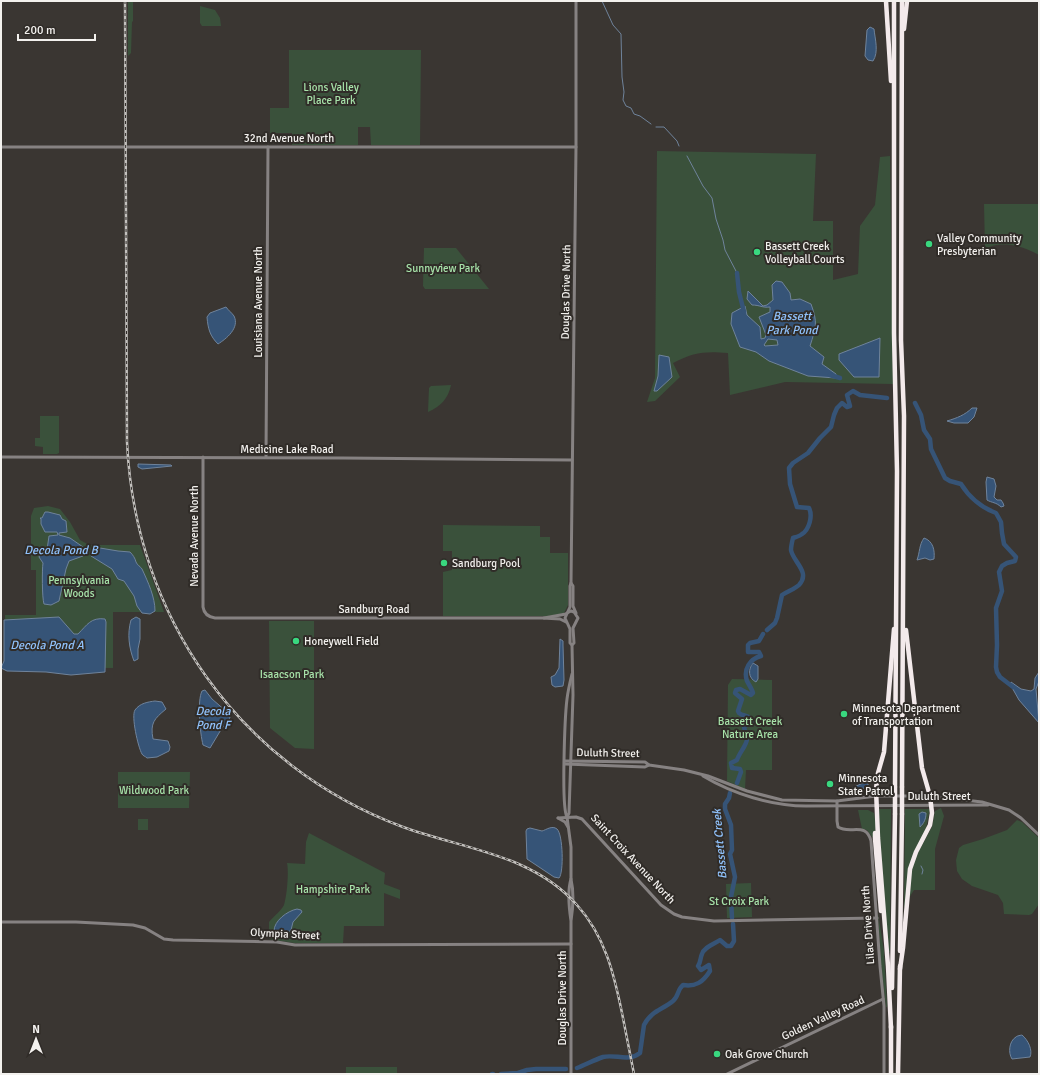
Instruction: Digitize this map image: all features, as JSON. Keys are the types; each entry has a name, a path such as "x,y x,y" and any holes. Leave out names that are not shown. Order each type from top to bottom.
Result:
{"highway":[{"path":"886,1 891,66 891,88 894,110"},
{"path":"890,1074 895,814 897,440 894,333 894,1"},
{"path":"898,1074 904,611 904,432 901,340 902,1"},
{"path":"901,58 907,1"},
{"path":"900,969 910,870 916,852 930,822 932,806 922,768 904,611"},
{"path":"891,1028 876,796 877,778 884,752 893,634 896,622"}],"street":[{"name":"Douglas Drive North","path":"572,645 570,643 570,630 565,618 570,607 571,583 576,147 576,1"},
{"name":"32nd Avenue North","path":"1,147 576,147"},
{"name":"Louisiana Avenue North","path":"266,458 268,147"},
{"name":"Medicine Lake Road","path":"1,457 572,460"},
{"name":"Nevada Avenue North","path":"203,458 203,607 206,614"},
{"name":"Douglas Drive North","path":"567,817 569,813 573,695 572,645 574,643 573,628 578,618 573,606 573,586 571,583"},
{"path":"566,614 571,611 576,613"},
{"name":"Sandburg Road","path":"206,614 215,618 543,618 560,619 566,622"},
{"name":"Sandburg Road","path":"543,618 566,614"},
{"path":"566,622 572,624 576,622"},
{"name":"Douglas Drive North","path":"571,1074 572,884 571,846 564,801 567,701 572,673"},
{"name":"Duluth Street","path":"565,762 650,765 684,770 714,777 754,793 782,800 837,801 876,796 930,796 959,799 991,805 1014,813 1039,835"},
{"name":"Duluth Street","path":"702,775 746,796 778,804 796,806 991,805"},
{"name":"Lilac Drive North","path":"837,801 838,827 841,829 863,830 870,836 883,999 884,1074"},
{"path":"567,817 558,818 565,822 569,828"},
{"name":"Saint Croix Avenue North","path":"567,817 579,817 582,819 661,905 674,914 682,917 726,922 877,918"},
{"name":"Olympia Street","path":"1,922 76,922 133,925 145,928 164,939 277,942 301,945 571,944"},
{"name":"Golden Valley Road","path":"727,1074 883,999"}],"green space":[{"path":"128,1 133,1 133,21 131,53 128,56"},
{"path":"200,6 215,10 220,18 221,26 202,26 200,23"},
{"name":"Lions Valley Place Park","path":"289,50 421,50 420,145 371,145 370,127 358,127 358,145 292,145 292,133 270,133 270,108 289,108"},
{"path":"657,151 816,154 813,221 833,221 833,280 858,274 860,226 875,205 880,157 890,156 893,384 785,382 730,395 728,353 706,352 694,354 673,363 680,377 655,401 647,402 655,378"},
{"path":"984,204 1039,204 1039,255 1012,245 991,246 985,249"},
{"name":"Sunnyview Park","path":"424,248 456,248 489,289 425,289 423,286"},
{"path":"451,385 443,402 428,412 429,388 431,386"},
{"path":"40,416 59,416 59,453 57,454 43,454 43,447 35,446 35,438 40,438"},
{"name":"Pennsylvania Woods","path":"48,506 60,509 70,522 80,540 89,545 140,545 164,612 113,612 113,668 6,667 5,615 36,615 36,570 31,570 31,516 34,508"},
{"path":"443,525 540,526 540,537 550,537 550,553 568,553 568,605 564,613 549,616 443,616 443,572 452,570 452,551 443,551"},
{"name":"Isaacson Park","path":"269,621 314,621 314,749 295,748 270,728"},
{"name":"Bassett Creek Nature Area","path":"732,679 772,680 772,770 746,770 745,789 727,781 728,685"},
{"name":"Wildwood Park","path":"118,772 190,772 189,808 118,808"},
{"path":"941,808 944,816 935,849 935,890 914,890 909,898 911,873 915,858 932,827 935,811"},
{"path":"879,809 891,809 890,952 888,952 880,848"},
{"path":"905,809 930,809 926,828 915,852 906,907 904,907"},
{"path":"858,810 868,810 874,813 876,826 874,837 872,837 867,830 862,829"},
{"path":"138,819 148,819 148,830 138,830"},
{"path":"1017,820 1022,822 1039,838 1039,904 1032,914 1029,915 1004,914 1003,903 998,895 972,886 962,879 957,871 956,860 959,848 963,845 1007,830"},
{"name":"Hampshire Park","path":"309,833 385,873 384,884 400,890 400,899 384,893 384,926 344,926 343,943 294,943 269,939 269,922 281,909 285,901 288,878 287,863 305,864 306,842"},
{"name":"St Croix Park","path":"751,883 752,917 727,918 726,884"},
{"path":"878,913 884,951 887,1007 881,964"},
{"path":"346,1067 397,1067 397,1074 346,1074"}],"water":[{"path":"870,27 874,29 876,45 876,54 873,61 868,60 865,56 867,30"},
{"name":"Bassett Park Pond","path":"776,281 782,282 790,293 791,300 800,299 811,304 815,316 815,325 810,346 824,357 822,364 836,374 836,378 808,376 769,361 756,352 740,347 731,324 732,313 745,306 747,315 760,327 761,339 765,338 766,335 759,317 770,312 770,307 752,305 747,299 748,291 763,306 767,305 773,300 772,285","holes":["768,339 777,340 778,345 764,345"]},
{"path":"226,307 234,316 235,325 231,333 218,344 210,332 207,317 210,313"},
{"path":"880,338 879,377 854,377 839,360 839,354"},
{"path":"659,355 669,357 672,377 657,391 654,391 658,376"},
{"path":"972,408 977,408 974,417 968,423 954,423 947,421 967,413"},
{"path":"138,464 172,466 142,469 138,467"},
{"path":"987,477 994,479 996,486 994,497 997,500 1001,500 1004,506 1001,507 987,500"},
{"name":"Decola Pond B","path":"45,512 60,515 62,519 66,521 67,532 59,533 59,535 70,538 83,547 83,556 69,561 59,601 51,605 44,604 42,584 43,563 39,557 40,554 47,550 49,536 58,535 57,532 45,532 40,518 42,518"},
{"path":"924,538 930,541 933,546 934,559 930,560 925,558 917,560 921,543"},
{"path":"100,548 131,553 142,569 149,584 154,600 155,611 150,614 142,613 137,606 134,596 124,581 118,579 112,569 91,556 91,551"},
{"name":"Decola Pond A","path":"59,617 74,634 78,634 93,620 105,619 105,672 71,675 46,672 7,671 1,668 4,661 4,620"},
{"path":"136,617 140,619 140,639 138,659 134,661 130,646 129,630 131,620"},
{"path":"560,639 563,641 564,680 563,686 555,687 552,685 551,677 555,675 559,668"},
{"path":"753,663 758,666 758,679 756,682 750,676 750,668"},
{"path":"1039,672 1039,681 1036,689 1039,723 1019,700 1010,684 1011,682 1021,689 1031,691 1034,689 1035,678"},
{"name":"Decola Pond F","path":"205,690 230,717 228,723 222,728 210,748 203,745 200,725 200,696 202,691"},
{"path":"155,701 162,702 166,709 154,722 152,729 153,739 168,741 170,747 169,751 157,757 147,758 142,755 140,750 134,725 134,713 135,710 142,704"},
{"path":"865,782 868,783 868,785 865,788 850,789"},
{"path":"922,812 926,813 926,815 923,824 920,827 919,814"},
{"path":"553,827 559,832 562,845 562,869 559,878 554,877 527,859 526,831 530,828 542,831"},
{"path":"297,909 301,910 302,912 293,922 291,930 283,936 277,936 274,931 276,924 285,914"},
{"path":"1022,1035 1029,1045 1031,1051 1030,1057 1012,1059 1010,1047 1012,1041 1016,1037"}],"waterway":[{"path":"602,1 613,25 621,34 622,77 624,92 623,100 626,106 631,108 634,114 640,116 651,124"},
{"path":"656,127 664,127 677,141 679,146"},
{"path":"687,156 703,186 712,198 716,219 725,250 737,273"},
{"path":"737,273 739,292 744,312"},
{"path":"830,375 840,378"},
{"name":"Bassett Creek","path":"767,630 775,623 782,595 796,588 803,576 802,571 792,554 791,547 793,538 801,535 807,529 811,515 809,508 797,507 790,484 789,468 793,463 808,453 831,427 837,408 842,403 847,407 850,406 847,395 853,391 860,395 887,398"},
{"name":"Bassett Creek","path":"915,403 921,415 924,430 930,439 931,449 945,478 961,484 976,502 996,513 1001,522 1004,544 1016,557 1015,561 1002,566 999,572 1002,591 996,608 997,672 1000,677 1013,687"},
{"name":"Bassett Creek","path":"737,783 741,772 740,769 732,768 731,763 737,760 747,741 744,726 752,722 751,719 739,713 738,711 742,699 735,693 736,690 740,689 751,695 753,693 747,681 746,672 748,665 754,659 761,656 759,652 748,652 748,645 759,641 763,634"},
{"name":"Bassett Creek","path":"730,793 725,804 725,809 731,825 732,850 730,854 735,877 731,897 732,918"},
{"path":"921,866 923,870 922,874"},
{"name":"Bassett Creek","path":"577,1068 603,1057 631,1057 640,1053 644,1025 647,1020 653,1014 673,1001 683,985 699,983 705,978 710,971 709,965 701,970 698,966 703,952 720,940 727,946 731,946 734,941 733,924"},
{"path":"501,1074 518,1073 536,1069 566,1069"}],"railway":[{"path":"125,1 127,442 134,506 150,567 174,624 206,676 245,724 291,765 344,800 403,827 496,855 539,874 559,888 577,905 595,929 612,970 634,1074"}],"place":[{"name":"Valley Community Presbyterian","path":"929,244"},
{"name":"Bassett Creek Volleyball Courts","path":"757,252"},
{"name":"Sandburg Pool","path":"444,563"},
{"name":"Honeywell Field","path":"296,641"},
{"name":"Minnesota Department of Transportation","path":"844,714"},
{"name":"Minnesota State Patrol","path":"830,784"},
{"name":"Oak Grove Church","path":"717,1054"}]}
